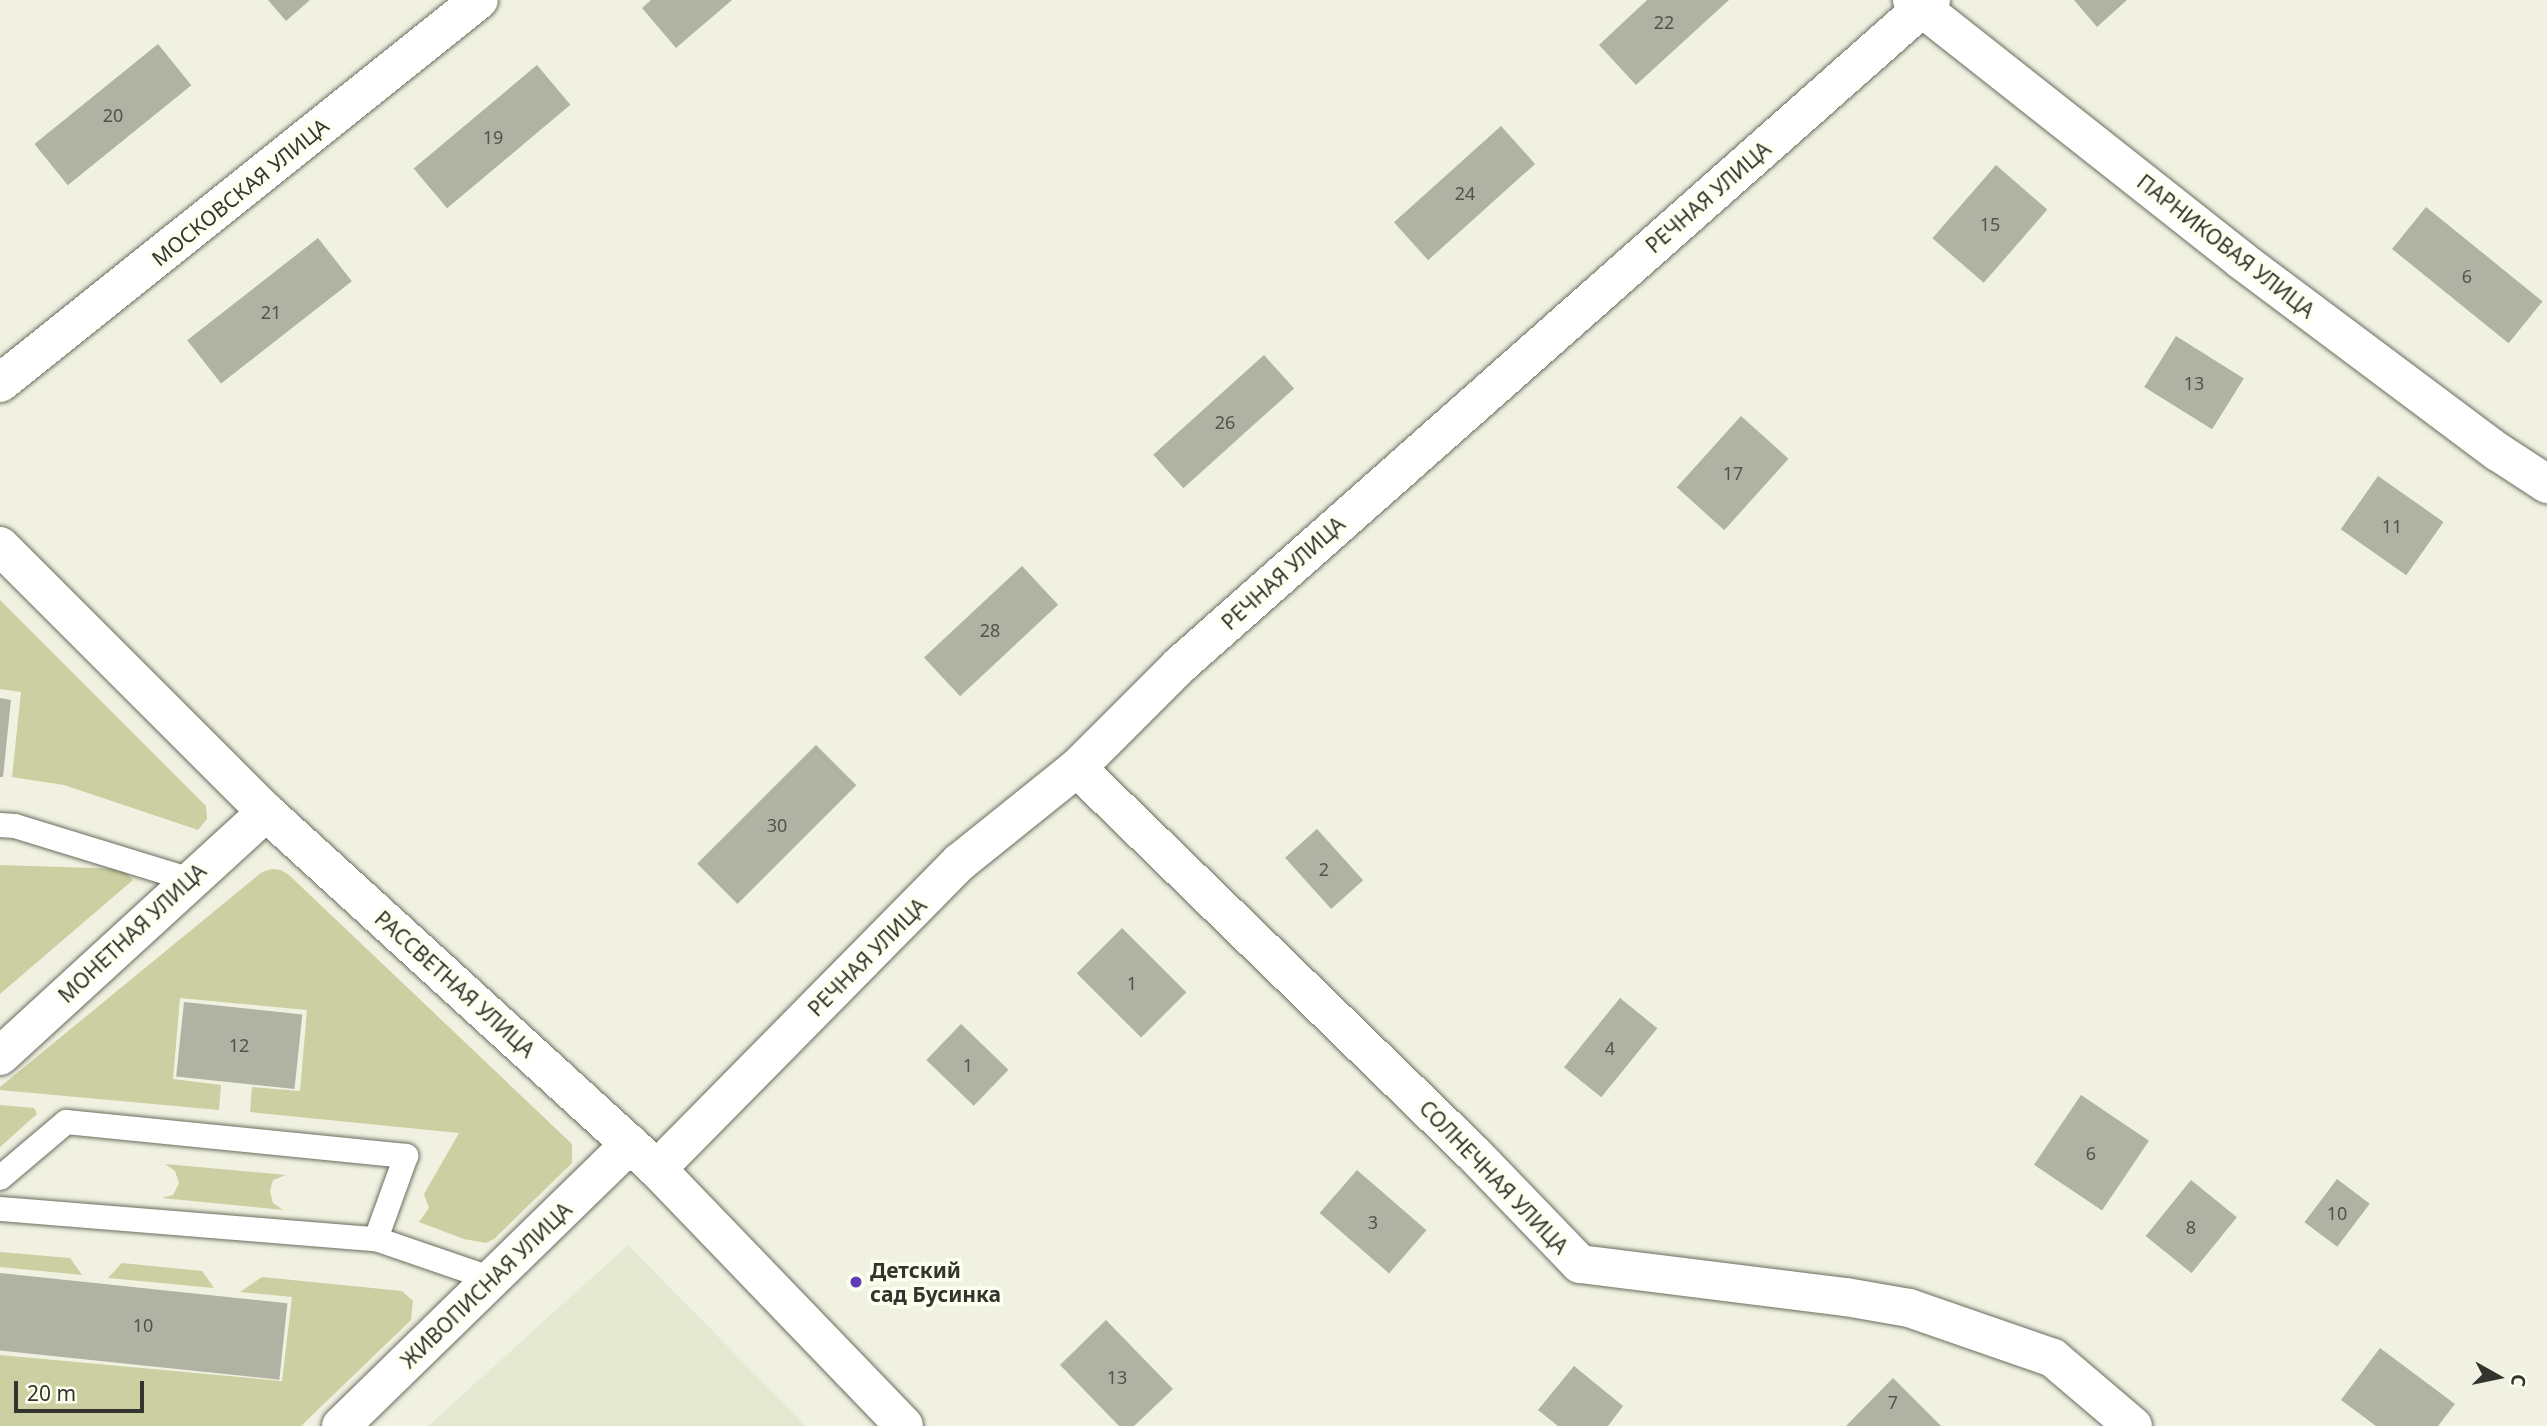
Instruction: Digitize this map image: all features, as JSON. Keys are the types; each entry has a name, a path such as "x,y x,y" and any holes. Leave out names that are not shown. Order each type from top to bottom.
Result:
{"street":[{"name":"МОСКОВСКАЯ УЛИЦА","path":"0,383 479,0"},
{"name":"ПАРНИКОВАЯ УЛИЦА","path":"1922,3 2241,260 2498,452 2547,484"},
{"name":"РЕЧНАЯ УЛИЦА","path":"644,1156 960,862 1076,768 1232,618 1922,3"},
{"name":"РАССВЕТНАЯ УЛИЦА","path":"0,546 266,813 644,1156 904,1426"},
{"name":"СОЛНЕЧНАЯ УЛИЦА","path":"1076,768 1436,1117 1580,1264 1846,1297 1909,1308 2053,1359 2133,1426"},
{"name":"МОНЕТНАЯ УЛИЦА","path":"0,1056 266,813"},
{"name":"ЖИВОПИСНАЯ УЛИЦА","path":"341,1426 492,1279 644,1156"}],"lane":[{"path":"0,825 15,826 190,880"},
{"path":"0,1178 66,1122 406,1156 376,1239"},
{"path":"0,1209 376,1239 492,1279"}],"shaded area":[{"path":"628,1245 806,1426 428,1426"}],"green space":[{"path":"0,600 206,806 207,819 198,830 64,785 12,777 21,692 0,689"},
{"path":"0,865 122,869 133,880 0,994"},
{"path":"272,869 289,875 572,1144 572,1163 494,1239 486,1243 464,1239 419,1222 429,1208 424,1194 459,1133 250,1112 252,1087 300,1091 307,1010 180,998 173,1079 221,1085 219,1110 0,1090 0,1087 262,872"},
{"path":"0,1105 34,1108 37,1114 0,1147"},
{"path":"165,1164 286,1175 273,1180 270,1191 273,1203 283,1210 162,1198 173,1195 179,1183 175,1171"},
{"path":"0,1252 70,1258 82,1275 0,1267"},
{"path":"122,1263 202,1271 214,1288 108,1278"},
{"path":"262,1277 402,1291 413,1301 411,1320 301,1426 0,1426 0,1355 282,1381 292,1297 240,1292"}],"building":[{"path":"268,0 310,0 286,21"},
{"path":"651,0 732,0 676,48 642,8"},
{"path":"1647,0 1729,0 1636,85 1599,45"},
{"path":"2074,0 2127,0 2097,27"},
{"path":"158,44 191,85 68,185 34,144"},
{"path":"537,65 570,105 447,208 414,168"},
{"path":"1501,126 1535,164 1428,260 1394,222"},
{"path":"1996,165 2047,210 1984,283 1932,238"},
{"path":"2426,207 2543,301 2509,343 2392,249"},
{"path":"318,238 352,281 221,384 187,340"},
{"path":"2176,336 2244,378 2212,429 2144,387"},
{"path":"1264,355 1294,388 1183,488 1153,455"},
{"path":"1741,416 1789,459 1724,530 1677,487"},
{"path":"2378,476 2444,522 2406,575 2341,529"},
{"path":"1022,566 1058,605 960,696 924,657"},
{"path":"0,698 11,700 3,777 0,777"},
{"path":"816,745 856,785 738,904 697,864"},
{"path":"1317,829 1363,880 1331,909 1285,858"},
{"path":"1122,928 1186,992 1141,1038 1077,973"},
{"path":"1620,998 1657,1028 1601,1097 1564,1067"},
{"path":"184,1002 302,1014 295,1089 176,1077"},
{"path":"961,1024 1008,1070 974,1106 926,1060"},
{"path":"2081,1095 2149,1141 2102,1210 2034,1165"},
{"path":"1357,1170 1426,1230 1389,1273 1320,1213"},
{"path":"2337,1179 2370,1204 2337,1247 2305,1222"},
{"path":"2191,1180 2237,1217 2192,1273 2146,1236"},
{"path":"0,1273 287,1303 279,1380 0,1350"},
{"path":"1106,1320 1173,1389 1134,1426 1119,1426 1060,1365"},
{"path":"2380,1348 2455,1404 2438,1426 2376,1426 2341,1400"},
{"path":"1574,1366 1623,1406 1608,1426 1558,1426 1538,1410"},
{"path":"1893,1378 1941,1426 1846,1426"}],"place":[{"name":"Детский сад Бусинка","path":"856,1282"}]}
